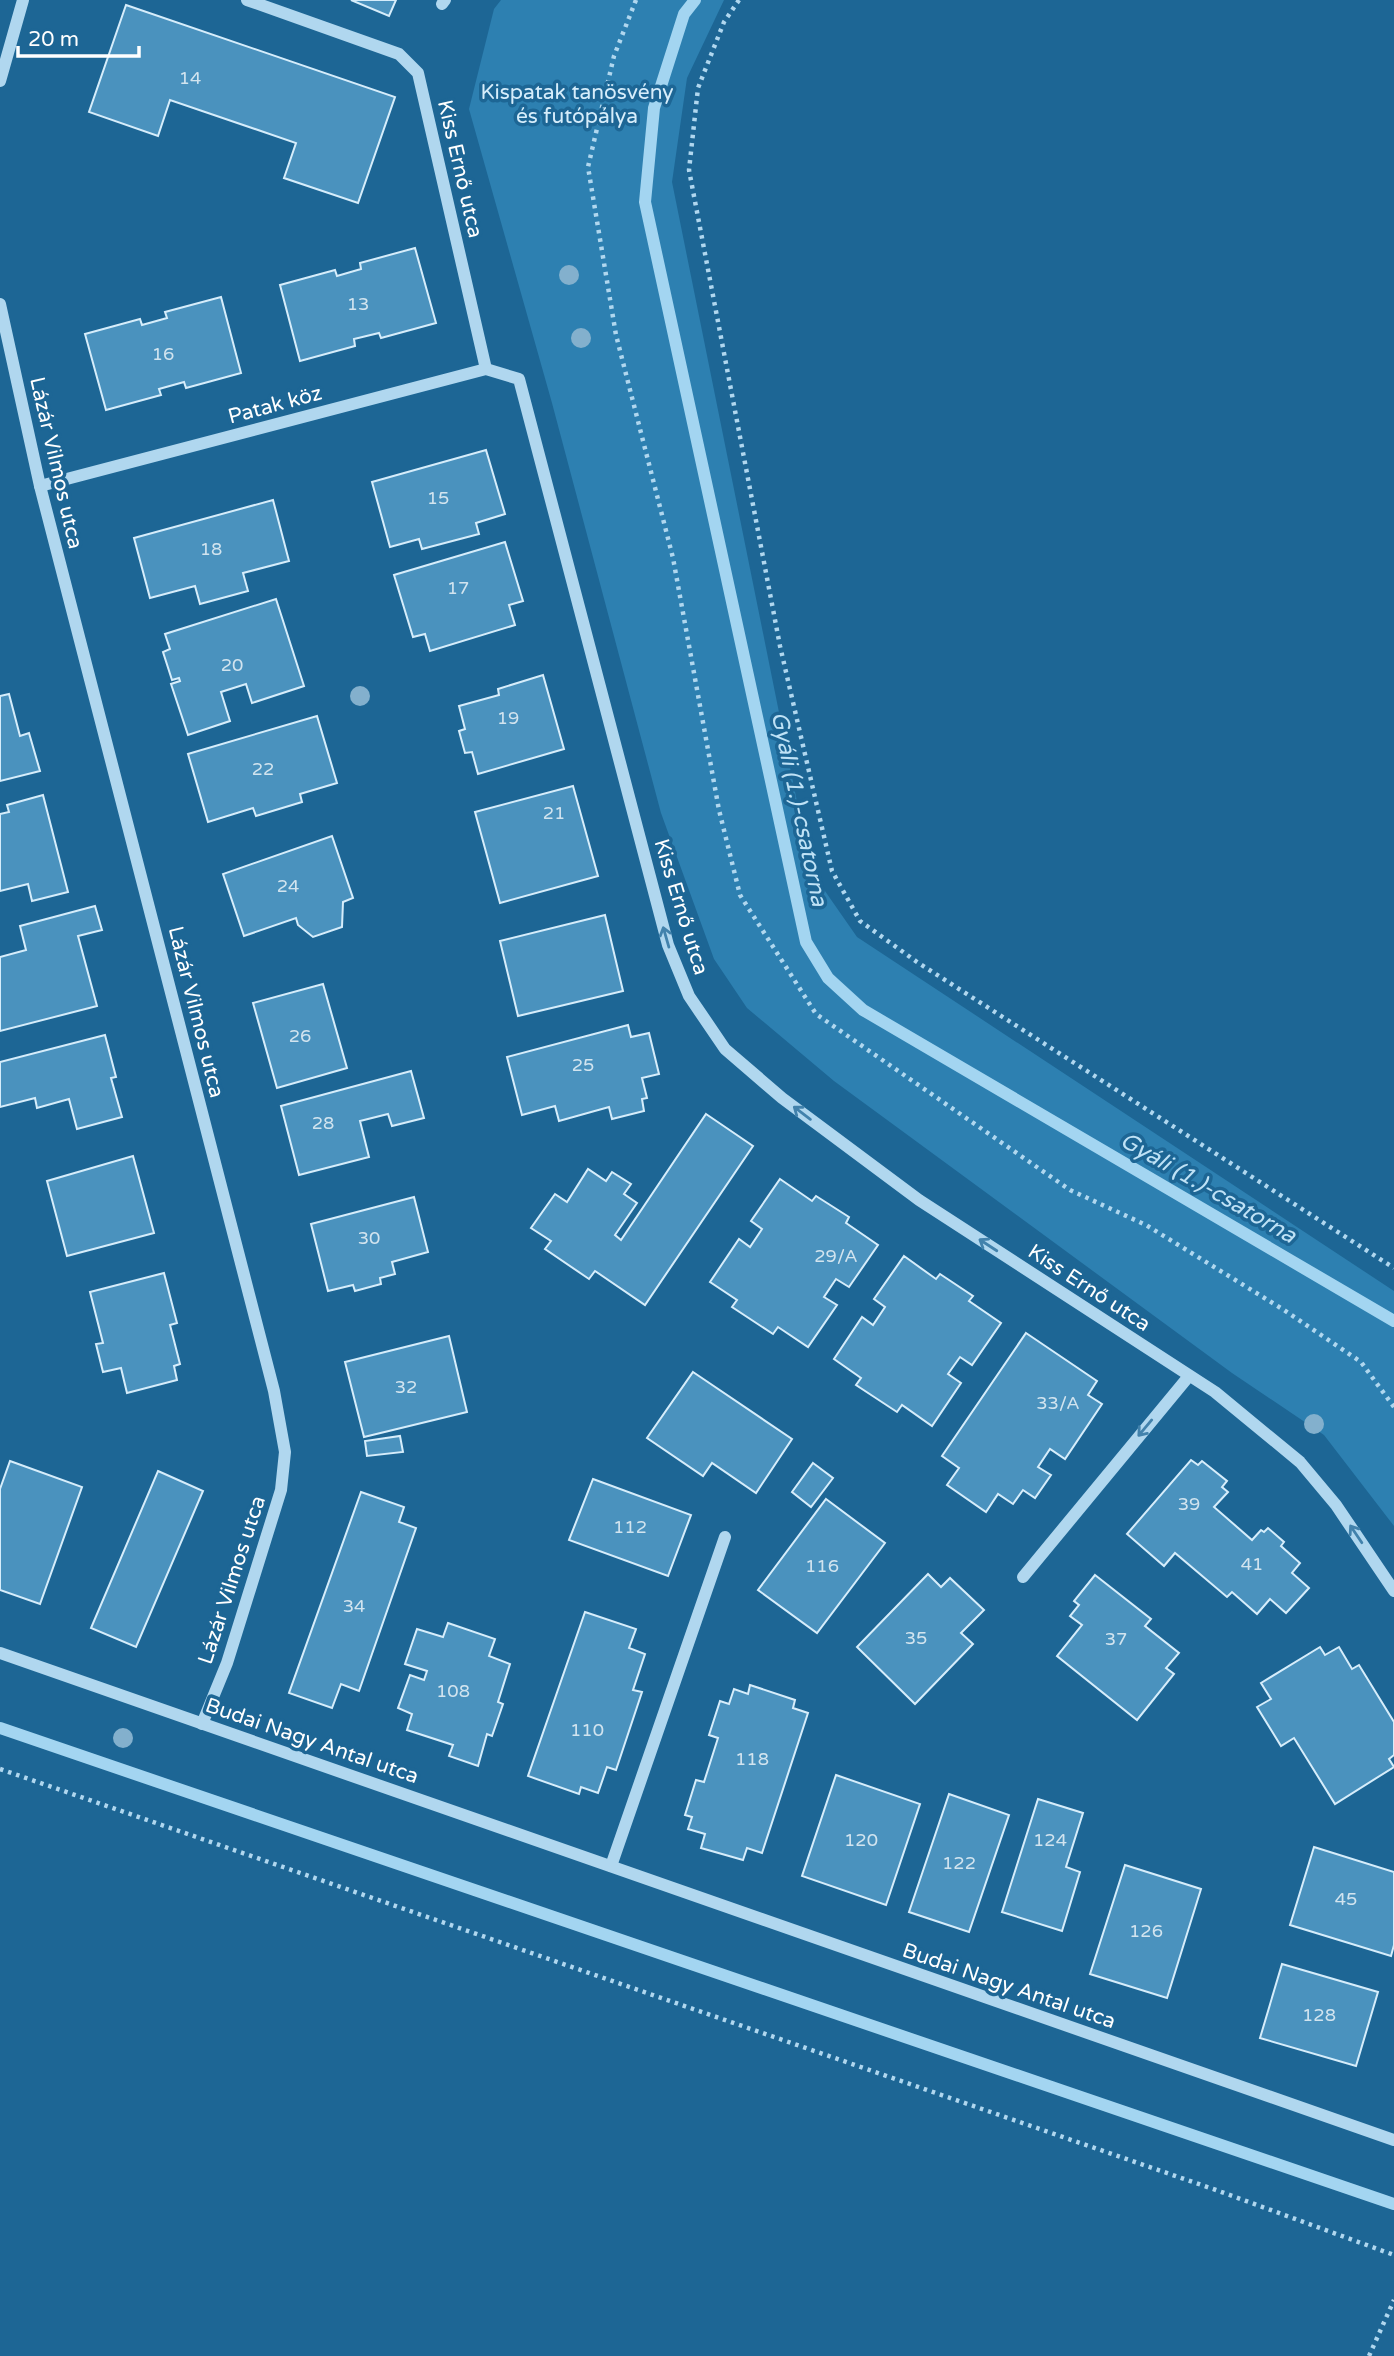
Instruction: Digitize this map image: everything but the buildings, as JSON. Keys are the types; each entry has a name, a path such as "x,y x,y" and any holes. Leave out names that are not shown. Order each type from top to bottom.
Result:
{"street":[{"path":"0,81 23,0"},
{"name":"Kiss Ernő utca","path":"247,0 399,54 418,73 486,369 519,379 668,945 689,996 725,1049 782,1098 919,1200 1214,1392 1300,1462 1336,1505 1394,1591"},
{"name":"Lázár Vilmos utca","path":"0,304 40,486 274,1391 285,1452 281,1490 269,1536 227,1663 202,1724"},
{"name":"Patak köz","path":"40,486 486,369"},
{"path":"1023,1577 1189,1376"},
{"path":"611,1867 725,1537"},
{"name":"Budai Nagy Antal utca","path":"0,1653 1393,2137"}],"path":[{"path":"636,0 614,56 589,167 616,335 673,558 719,810 740,895 816,1014 1070,1190 1146,1225 1361,1362 1394,1407"},
{"path":"739,0 724,22 698,88 689,170 780,646 832,871 860,921 917,962 1394,1268"},
{"path":"0,1769 1189,2181 1394,2255"},
{"path":"1369,2356 1394,2300"}],"green space":[{"name":"Kispatak tanösvény és futópálya","path":"501,0 724,0 687,78 672,182 811,871 857,937 1394,1291 1394,1526 1324,1435 1232,1373 834,1081 747,1008 714,959 661,813 552,403 469,109 494,9"}],"waterway":[{"name":"Gyáli (1.)-csatorna","path":"695,0 684,14 654,108 645,202 806,942 828,978 863,1010 1394,1321"},
{"path":"0,1728 1394,2204"}]}
